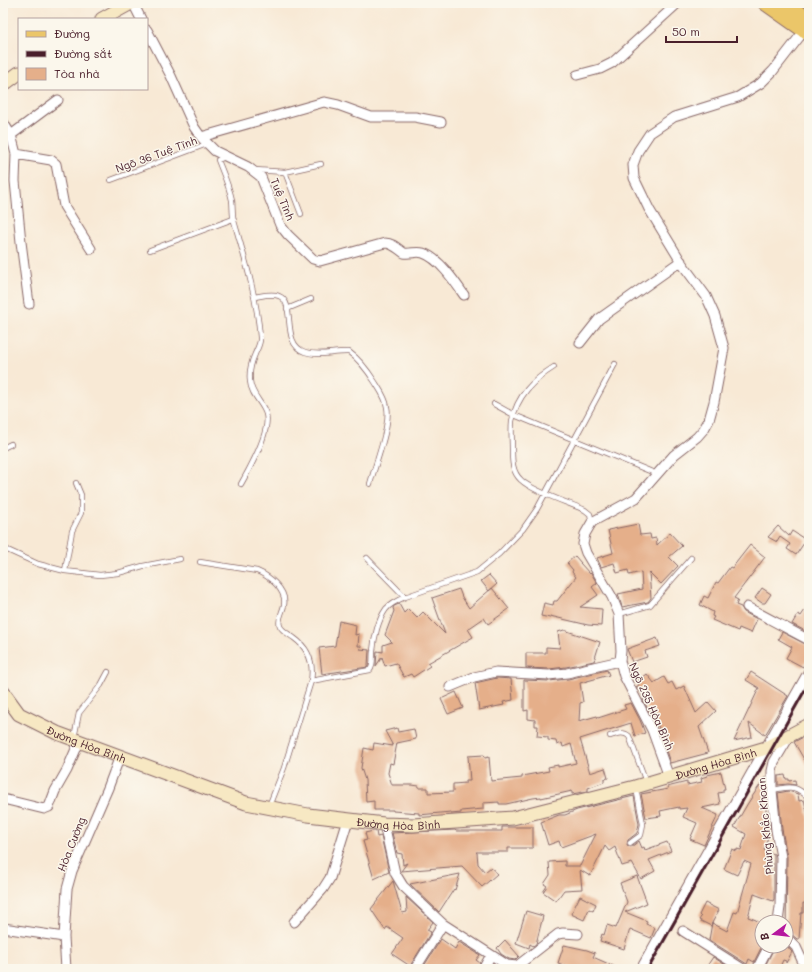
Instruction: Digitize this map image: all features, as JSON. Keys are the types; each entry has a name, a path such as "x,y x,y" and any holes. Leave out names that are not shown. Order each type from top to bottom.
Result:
{"main road":[{"path":"765,3 807,28"},
{"path":"785,3 807,28"}],"street":[{"path":"104,18 132,3 140,18"},
{"path":"577,75 600,69 612,63 678,3"},
{"path":"592,522 636,498 674,455 697,437 706,424 714,402 723,357 724,348 715,316 706,296 681,261 649,209 634,178 633,165 638,151 650,133 674,118 738,97 761,82 773,71 807,28"},
{"name":"Tuệ Tĩnh","path":"148,32 171,76 194,128 204,141 215,151 225,157 241,163 261,177 280,225 288,235 313,259 320,261 385,242 404,253 421,253 428,255 444,269 464,295"},
{"path":"3,85 18,74"},
{"path":"11,135 58,100"},
{"path":"204,141 324,102 338,105 370,117 415,117 441,122"},
{"path":"3,122 11,135 16,154 15,181 21,242 30,304"},
{"path":"16,154 50,160 56,164 64,206 91,249"},
{"path":"580,343 599,319 681,261"},
{"name":"Ngõ 235 Hòa Bình","path":"592,522 585,534 583,544 584,548 612,597 619,614 621,651 620,661 624,676 652,730 669,777"},
{"path":"747,608 809,640"},
{"path":"450,687 474,677 496,672 549,675 567,673 620,661"},
{"path":"641,969 809,671"},
{"name":"Đường Hòa Bình","path":"3,692 18,714 57,733 246,803 308,815 384,824 413,825 513,818 641,785 766,748 809,725"},
{"name":"Phùng Khắc Khoan","path":"779,914 781,857 776,830 772,790 772,771 774,762 791,734"},
{"path":"3,799 44,809 49,807 55,791 67,770 76,741"},
{"name":"Hòa Cường","path":"66,969 64,937 67,889 72,871 108,788 120,756"},
{"path":"294,922 330,878 348,820"},
{"path":"384,824 395,873 403,886 443,924 508,965 517,966 554,936 563,933 578,934"},
{"path":"415,969 443,924"},
{"path":"3,928 64,937"},
{"path":"684,931 743,969"},
{"path":"794,945 806,969"},
{"path":"757,969 765,954"},
{"path":"483,969 491,955"}],"lane":[{"name":"Ngõ 36 Tuệ Tĩnh","path":"111,180 204,141"},
{"path":"225,157 218,160 232,201 233,219 248,267 260,339 251,365 251,387 266,414 266,424 255,460 241,484"},
{"path":"253,170 285,172 321,164"},
{"path":"285,172 301,214"},
{"path":"150,250 233,219"},
{"path":"254,297 279,296 286,303 289,329 294,343 299,349 304,352 314,354 349,352 366,369 382,393 388,407 387,423 370,484"},
{"path":"287,309 311,299"},
{"path":"311,681 370,670 377,628 386,609 394,602 405,597 477,572 499,554 523,528 545,493 614,364"},
{"path":"554,367 541,375 525,391 518,402 512,423 513,465 516,475 521,481 585,510 590,514 592,522"},
{"path":"494,404 514,415 657,474"},
{"path":"3,448 11,444"},
{"path":"65,571 72,531 81,513 81,494 76,483"},
{"path":"3,548 38,564 65,571 100,575 108,575 180,559"},
{"path":"367,558 405,597"},
{"path":"619,614 650,605 691,558"},
{"path":"200,562 263,573 280,589 285,600 279,623 280,627 301,643 312,664 313,672 311,681 284,768 269,807"},
{"path":"76,741 79,713 101,685 108,672"},
{"path":"610,736 622,733 626,733 629,736 641,785 643,824 641,835 630,843"},
{"path":"772,790 793,787 797,788 809,798"}],"building":[{"path":"638,524 640,535 650,534 651,539 656,538 657,545 670,533 682,546 669,557 678,566 661,584 649,572 651,598 648,602 622,607 618,594 642,589 641,572 629,575 628,570 617,573 614,563 601,567 597,558 613,553 608,530"},
{"path":"778,526 789,536 792,531 806,540 796,555 787,549 790,544 780,537 777,542 768,537"},
{"path":"750,545 765,557 734,598 738,600 736,605 741,607 744,612 757,619 751,633 739,628 738,631 712,620 714,617 712,616 713,612 700,605 704,596 708,598 716,582 718,583 730,567 732,568"},
{"path":"575,556 590,574 591,573 597,583 592,587 598,595 580,607 602,609 601,626 588,625 550,616 550,618 541,616 544,603 553,605 554,601 557,601 576,577 572,572 573,570 567,563"},
{"path":"489,575 497,584 489,591 481,581"},
{"path":"492,588 509,609 488,624 484,618 468,629 473,637 428,663 430,666 413,677 411,674 404,677 396,663 385,666 382,657 376,666 377,651 383,652 383,645 392,642 385,635 394,611 394,606 399,604 404,613 408,609 417,618 423,612 445,634 432,598 459,589 469,608"},
{"path":"762,588 771,594 765,603 762,603 755,598"},
{"path":"809,604 809,633 792,624 798,614 801,616"},
{"path":"339,621 356,625 355,635 359,634 358,646 361,646 360,649 369,650 368,667 322,674 319,648 335,646"},
{"path":"564,630 600,642 594,661 549,669 526,668 526,653 546,653 546,647 560,648 558,632"},
{"path":"782,632 809,646 809,656 803,667 786,658 792,647 778,639"},
{"path":"657,638 660,646 645,651 647,657 632,662 627,649"},
{"path":"607,670 609,675 580,683 583,702 580,703 579,721 597,716 598,718 626,709 624,705 631,703 645,733 635,736 631,723 580,739 590,773 605,768 608,778 604,779 604,782 588,788 588,791 572,794 572,791 506,804 499,804 499,802 483,803 483,809 461,811 461,813 451,814 451,812 419,815 419,813 393,810 374,810 374,801 366,802 365,780 361,768 364,748 373,750 374,743 393,746 385,731 397,728 398,732 414,729 416,739 397,743 393,764 390,763 388,773 392,785 412,785 419,786 419,788 428,788 428,793 453,792 453,784 466,783 466,781 470,781 468,756 484,755 485,758 489,757 491,781 522,778 522,776 549,771 548,767 558,765 558,767 576,763 571,744 563,747 562,743 557,745 556,741 548,740 548,737 537,736 538,726 535,726 535,720 528,719 528,710 524,711 524,680 549,681 568,679"},
{"path":"751,672 788,696 765,735 749,723 752,737 734,741 759,688 746,680"},
{"path":"647,674 654,683 664,677 668,684 672,682 676,690 684,686 696,713 708,702 716,711 699,727 708,753 670,763 653,710 649,712 643,699 645,698 636,687 639,685 637,682"},
{"path":"497,678 511,679 513,700 503,702 504,705 479,710 475,683"},
{"path":"456,692 463,708 448,714 441,699"},
{"path":"809,734 809,768 794,742"},
{"path":"721,772 725,789 723,789 723,792 718,793 720,804 702,808 718,815 704,845 690,839 697,823 683,817 687,808 679,809 679,807 660,811 661,816 646,818 641,794 668,789 667,787 687,782 687,785 702,782 701,778"},
{"path":"785,775 786,779 789,779 789,781 795,780 796,785 778,785 778,776"},
{"path":"766,776 766,817 769,818 770,830 764,850 774,854 774,899 773,901 754,894 748,917 754,919 754,954 758,954 754,962 749,959 747,964 709,940 712,923 727,931 734,912 737,913 751,864 744,861 737,875 724,869 732,849 737,851 737,849 741,850 746,834 734,827"},
{"path":"788,791 798,794 799,801 804,800 809,819 809,904 803,903 799,939 794,936 794,914 786,914 787,857 778,793"},
{"path":"634,796 639,824 637,833 628,840 627,845 631,847 639,841 642,848 644,847 645,850 667,842 671,851 649,860 655,871 641,879 632,863 622,866 615,847 609,851 605,846 590,876 580,870 582,889 564,890 556,901 543,892 547,886 544,884 550,875 549,862 565,861 565,866 580,866 596,834 561,847 559,841 548,845 541,822 559,815 565,815 577,810"},
{"path":"502,827 533,827 533,848 508,848 508,852 476,852 478,864 485,872 491,867 497,874 482,887 462,866 401,871 407,863 403,865 402,854 397,853 392,833 455,830 502,831"},
{"path":"376,831 377,837 381,836 389,872 374,879 363,841 367,840 365,833"},
{"path":"460,874 455,890 454,889 439,912 410,884"},
{"path":"637,876 647,903 625,912 647,921 646,924 655,928 651,938 630,929 624,949 600,941 602,934 604,935 607,925 616,928 627,902 620,883"},
{"path":"393,881 402,913 407,912 406,897 433,922 427,930 431,932 410,966 392,954 403,938 387,927 385,930 371,909"},
{"path":"580,896 596,904 593,911 589,909 584,920 571,914"},
{"path":"705,903 719,910 711,926 699,920 701,917 699,915"},
{"path":"526,911 543,916 536,944 533,946 530,944 529,948 516,943"},
{"path":"441,939 455,949 459,942 480,955 476,960 480,963 477,969 422,969"},
{"path":"505,940 519,956 515,960 509,959 501,954 497,948"},
{"path":"564,945 595,953 593,957 620,969 570,969 571,967 558,963"},
{"path":"771,954 791,954 786,963 786,961 783,960 779,969 764,968"},
{"path":"713,957 732,969 705,969"}],"railway":[{"path":"648,969 809,683"}]}
